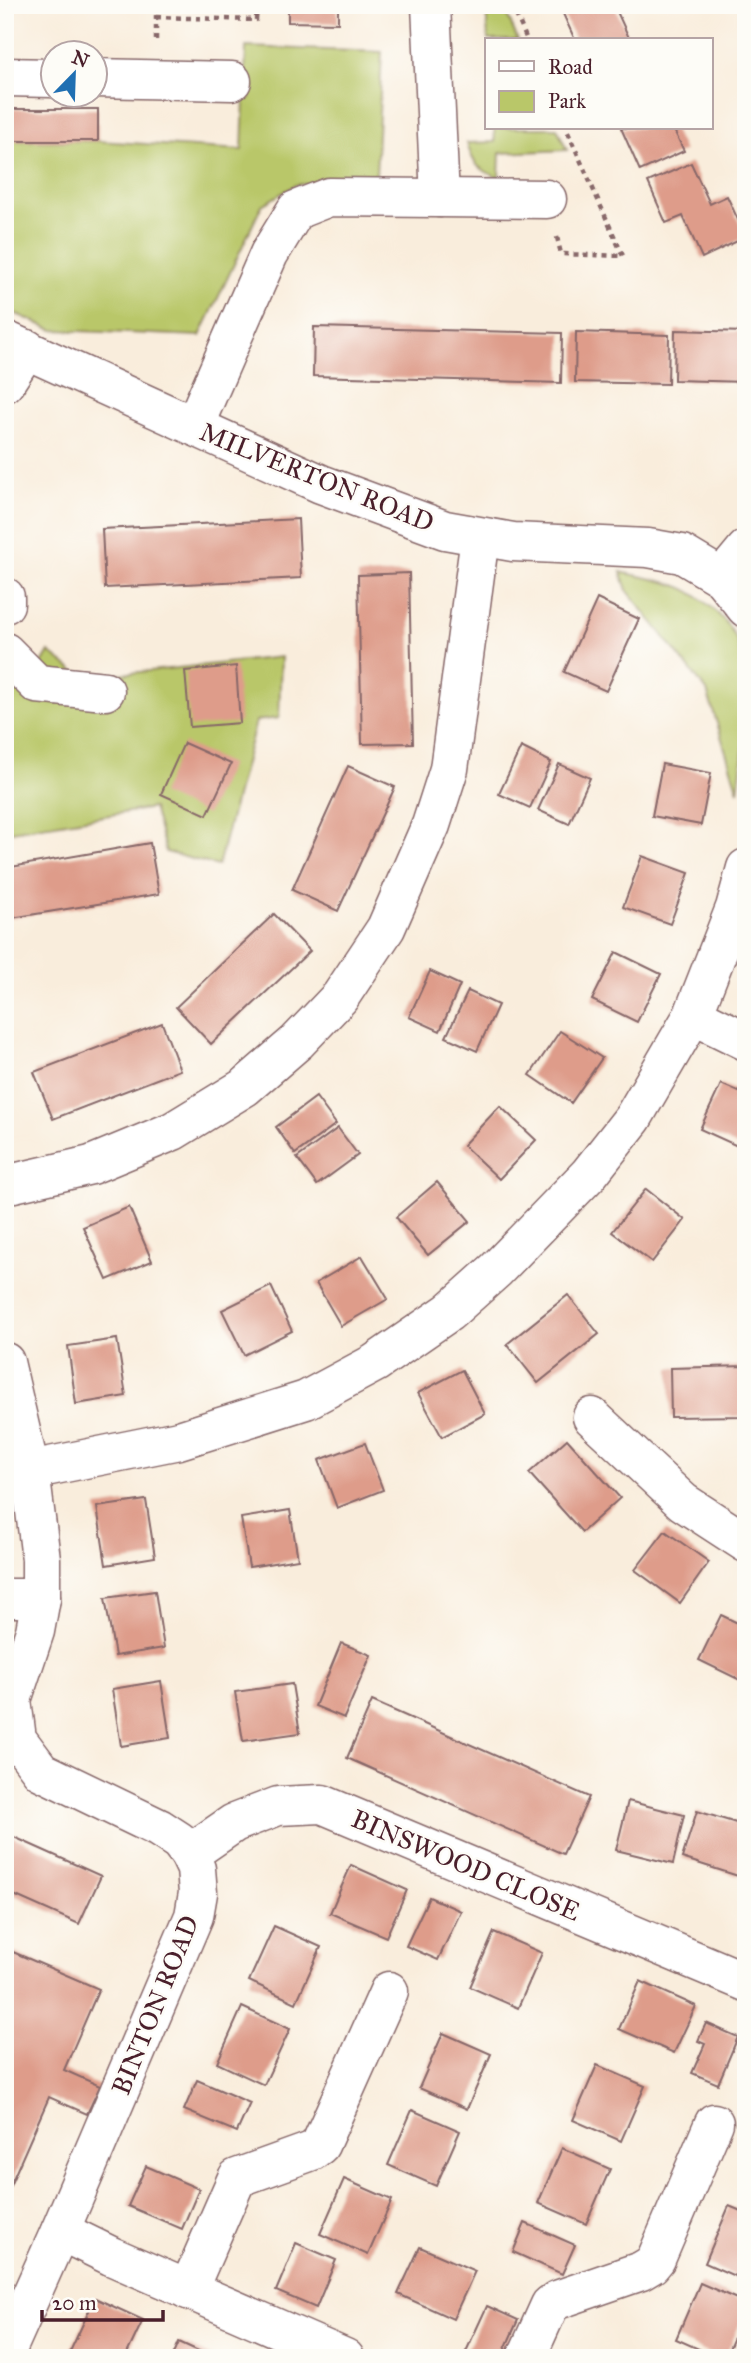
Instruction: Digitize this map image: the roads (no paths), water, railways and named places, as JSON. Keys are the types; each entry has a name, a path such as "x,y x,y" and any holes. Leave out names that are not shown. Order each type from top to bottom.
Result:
{"street":[{"path":"430,5 440,198"},
{"path":"5,77 38,78"},
{"path":"108,78 232,81"},
{"path":"194,426 269,254 296,210 329,197 547,199"},
{"path":"5,383 16,345"},
{"name":"MILVERTON ROAD","path":"16,345 321,484 445,530 513,542 648,548 682,554 722,578 746,608"},
{"path":"5,1185 90,1165 173,1131 245,1087 297,1042 340,997 386,928 431,825 449,769 480,537"},
{"path":"722,578 746,549"},
{"path":"5,597 5,604"},
{"path":"5,652 37,684 105,691"},
{"path":"30,1470 179,1440 306,1400 375,1363 449,1312 496,1270 589,1174 633,1118 693,1015 735,908 746,868"},
{"path":"693,1015 746,1041"},
{"path":"5,1362 30,1470 38,1521 23,1598 35,1631 12,1700 17,1739 41,1771 159,1828 179,1841 189,1854"},
{"path":"592,1417 682,1502 746,1544"},
{"name":"BINSWOOD CLOSE","path":"189,1854 234,1824 278,1806 322,1804 746,1982"},
{"name":"BINTON ROAD","path":"5,2354 194,1916 198,1893 196,1869 189,1854"},
{"path":"188,2290 237,2178 312,2151 320,2145 389,1991"},
{"path":"526,2358 550,2305 557,2300 641,2271 656,2259 714,2123"},
{"path":"60,2231 345,2358"}]}
